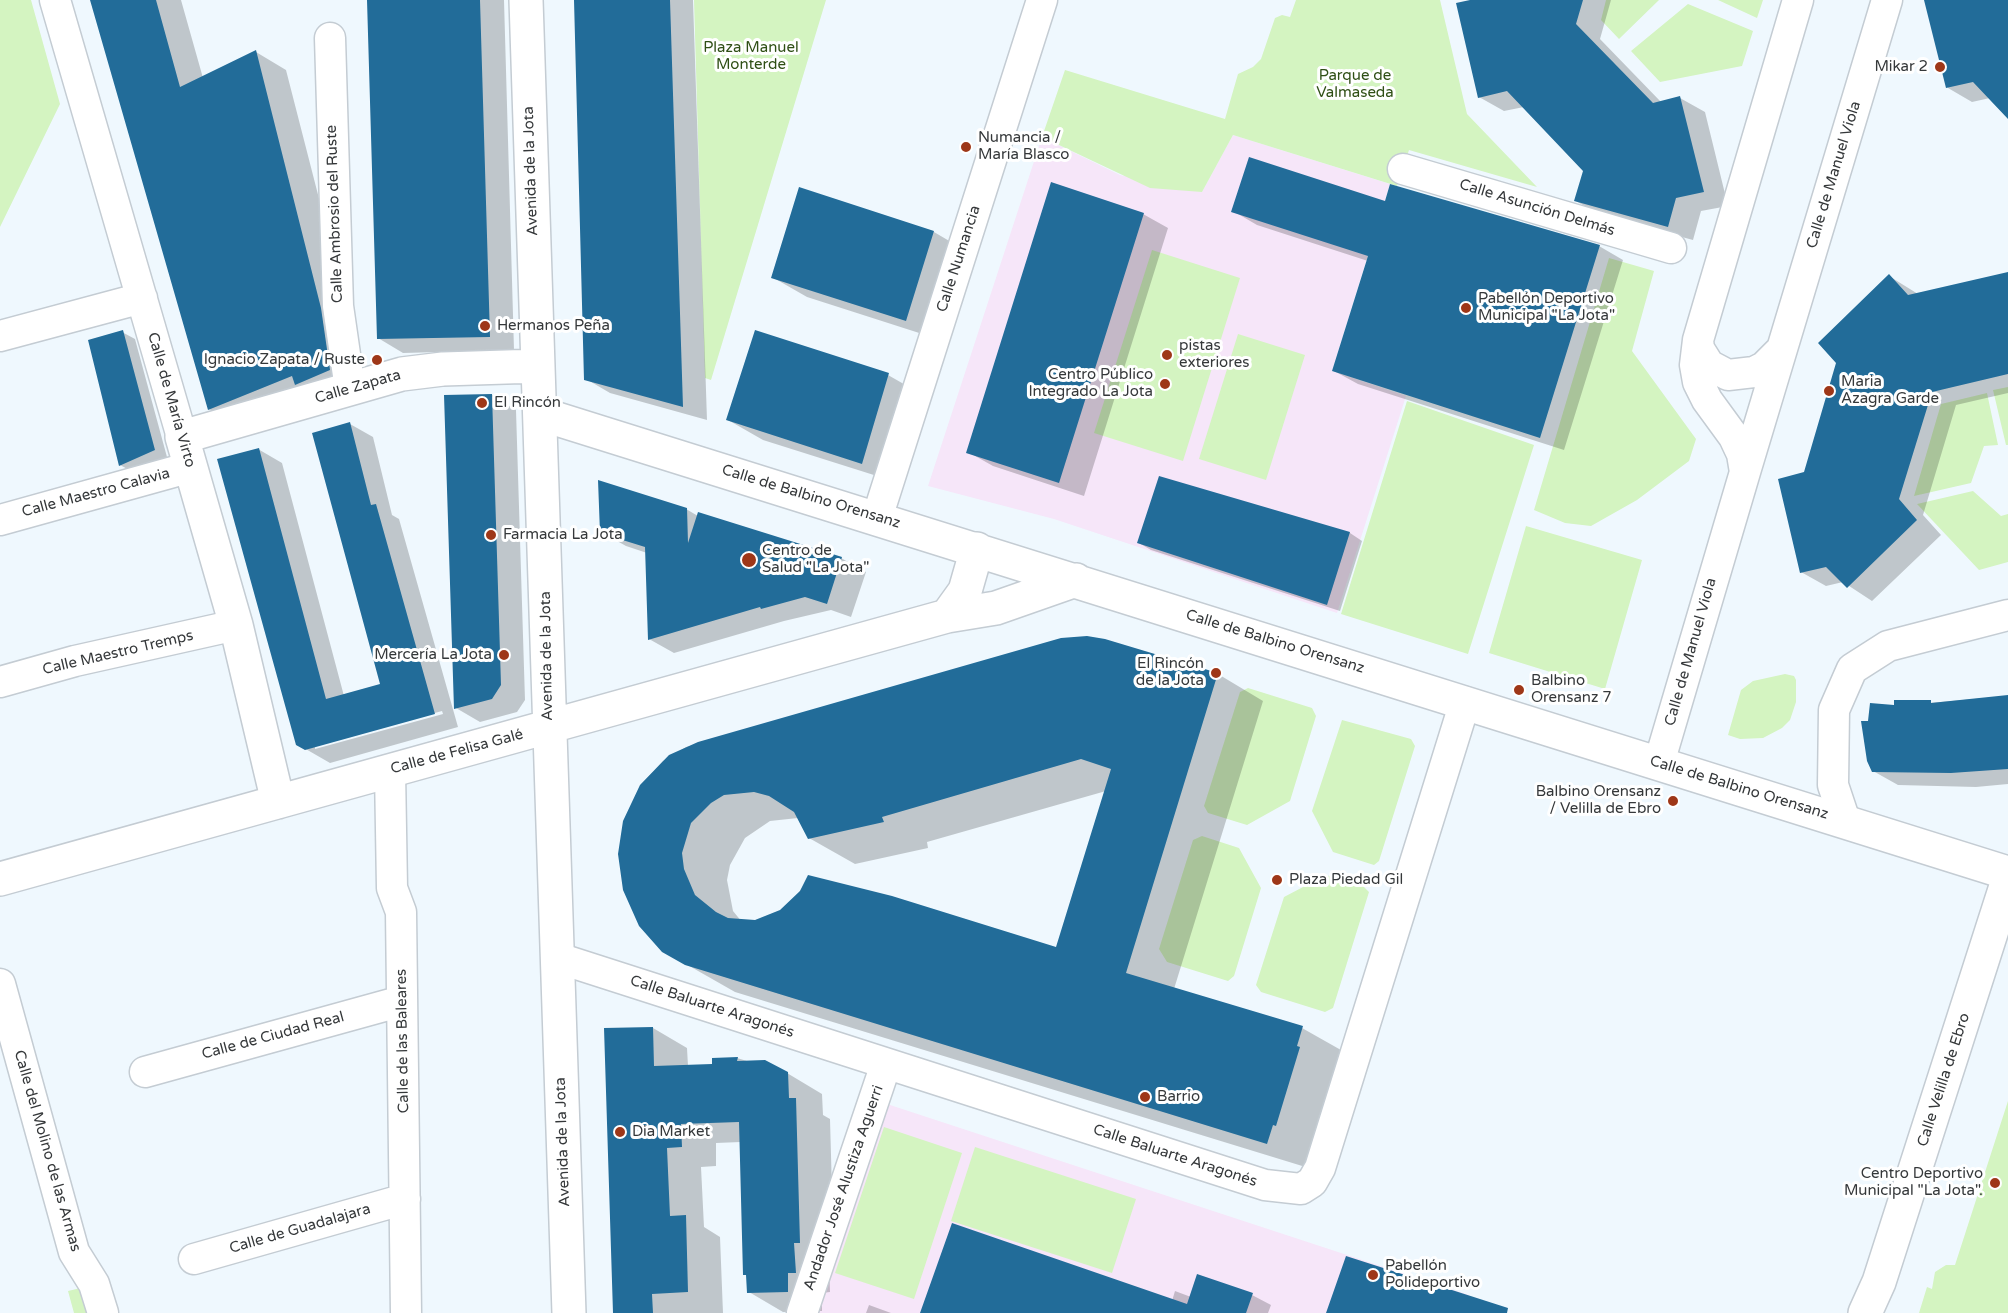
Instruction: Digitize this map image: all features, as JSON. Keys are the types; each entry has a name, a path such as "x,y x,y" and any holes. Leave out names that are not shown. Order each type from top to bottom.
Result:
{"street":[{"name":"Calle de María Virto","path":"55,0 236,626 278,802"},
{"name":"Avenida de la Jota","path":"526,0 569,1313"},
{"name":"Calle Numancia","path":"877,518 1042,0"},
{"path":"1745,472 1742,454 1734,437 1707,400 1698,382 1695,365 1698,340 1798,0"},
{"name":"Calle de Manuel Viola","path":"1659,763 1887,0"},
{"name":"Calle Ambrosio del Ruste","path":"330,38 338,306 350,389"},
{"name":"Calle Asunción Delmás","path":"1403,169 1671,248"},
{"path":"0,336 142,298"},
{"path":"1698,340 1699,350 1709,365 1728,375 1754,372 1764,367 1781,350"},
{"name":"Calle Zapata","path":"187,452 350,389 423,370 538,366"},
{"name":"Calle de Balbino Orensanz","path":"541,414 2008,873"},
{"name":"Calle Maestro Calavia","path":"0,520 187,452"},
{"path":"947,616 966,591 977,549"},
{"name":"Calle de Felisa Galé","path":"0,879 947,616 996,608 1076,580"},
{"path":"1845,821 1833,785 1834,710 1852,669 1888,646 2008,615"},
{"name":"Calle Maestro Tremps","path":"0,682 75,661 236,626"},
{"name":"Calle Baluarte Aragonés","path":"558,958 1265,1185 1301,1189 1312,1182 1323,1158 1465,702"},
{"name":"Calle de las Baleares","path":"390,771 392,888 401,912 405,1199 403,1250 406,1313"},
{"name":"Calle Velilla de Ebro","path":"1865,1313 1879,1282 2008,880"},
{"name":"Calle del Molino de las Armas","path":"0,984 74,1252 94,1284 102,1313"},
{"name":"Calle de Ciudad Real","path":"145,1072 402,1001"},
{"name":"Andador José Alustiza Aguerri","path":"802,1313 886,1064"},
{"name":"Calle de Guadalajara","path":"194,1259 405,1199"}],"shaded area":[{"name":"Centro Público Integrado La Jota","path":"1233,135 1390,184 1332,371 1406,396 1337,613 1054,519 928,486 1042,137 1120,175 1202,192"},
{"path":"884,1103 1469,1295 1463,1313 814,1313"}],"green space":[{"path":"0,0 31,0 60,104 0,227"},
{"name":"Plaza Manuel Monterde","path":"694,0 826,0 711,380 705,378"},
{"name":"Parque de Valmaseda","path":"1296,0 1440,0 1467,114 1537,187 1409,150 1397,186 1233,135 1202,192 1150,188 1042,137 1065,70 1225,119 1238,74 1253,67 1261,59 1275,18 1282,15 1290,17"},
{"path":"1606,0 1659,0 1619,39 1601,20"},
{"path":"1718,0 1763,0 1757,18"},
{"path":"1688,4 1753,31 1742,66 1660,82 1631,51"},
{"name":"pistas exteriores","path":"1152,250 1240,278 1183,461 1094,433"},
{"path":"1609,258 1654,271 1632,351 1696,439 1689,461 1637,500 1591,526 1565,523 1534,510"},
{"path":"1238,334 1305,355 1266,480 1199,459"},
{"path":"2008,387 2008,445 2006,445 1993,390"},
{"path":"1987,393 1998,445 1984,446 1971,483 1914,496 1941,404"},
{"path":"1407,401 1534,445 1468,654 1341,614"},
{"path":"1973,491 2001,516 2008,514 2008,562 1979,570 1917,504"},
{"path":"1526,526 1642,560 1605,689 1489,653"},
{"path":"1785,674 1794,676 1796,680 1796,702 1790,720 1782,728 1763,738 1740,739 1728,735 1741,690 1753,681"},
{"path":"1248,688 1312,708 1316,716 1290,801 1247,825 1208,813 1204,806 1240,692"},
{"path":"1342,720 1411,739 1415,746 1379,861 1374,865 1333,852 1312,811"},
{"path":"1202,836 1239,848 1261,888 1234,976 1228,981 1167,962 1159,949 1193,840"},
{"path":"1326,875 1364,887 1369,892 1333,1008 1325,1012 1261,992 1256,985 1284,897"},
{"name":"Centro Deportivo Municipal \"La Jota\".","path":"2008,1101 2008,1313 1919,1313 1927,1287 1932,1289 1935,1272 1946,1265 1955,1265"},
{"path":"884,1127 962,1153 914,1299 835,1273"},
{"path":"975,1147 1136,1199 1112,1273 951,1221"},
{"path":"85,1287 91,1313 74,1313 68,1291"}],"building":[{"path":"90,0 156,0 180,87 256,50 321,308 330,370 295,385 292,376 208,410"},
{"path":"367,0 480,0 490,337 377,339"},
{"path":"574,0 670,0 683,407 584,380"},
{"path":"1470,0 1583,0 1576,24 1653,103 1680,96 1704,192 1676,198 1668,227 1574,201 1583,171 1507,91 1478,98 1456,3"},
{"path":"1924,0 2008,0 2008,119 1973,82 1946,88"},
{"name":"Pabellón Deportivo Municipal \"La Jota\"","path":"1249,157 1385,201 1390,184 1600,245 1540,438 1332,371 1368,256 1231,212"},
{"path":"1051,182 1144,213 1059,483 966,453"},
{"path":"799,187 934,231 906,321 771,278"},
{"path":"2008,272 2008,374 1932,392 1899,499 1917,520 1847,588 1826,567 1800,573 1778,479 1804,472 1836,363 1818,343 1889,274 1908,295"},
{"path":"123,330 155,450 119,466 88,340"},
{"path":"755,330 889,373 862,464 726,420"},
{"path":"492,394 501,685 492,699 454,709 444,395"},
{"path":"350,422 371,505 376,504 435,714 305,750 296,745 217,459 259,448 326,699 380,684 312,433"},
{"path":"1159,476 1350,532 1327,605 1137,543"},
{"name":"Centro de Salud \"La Jota\"","path":"598,480 687,508 688,543 698,512 842,557 827,604 805,597 761,609 760,607 648,640 645,547 600,533"},
{"path":"1087,636 1105,639 1218,673 1126,973 1303,1026 1297,1046 1300,1047 1276,1126 1273,1125 1267,1144 685,965 662,952 639,926 623,890 618,854 623,821 640,785 669,755 698,742 1061,638","holes":["1081,759 1111,769 1056,947 892,896 808,875 800,891 780,910 755,920 728,918 716,912 695,895 684,869 682,853 691,823 711,803 724,795 754,792 769,796 794,812 808,839 884,822 882,817"]},
{"path":"2008,695 2008,769 1951,773 1872,772 1867,761 1861,721 1868,721 1870,703 1894,705 1894,700 1931,700 1931,703"},
{"path":"653,1027 654,1066 712,1064 712,1058 738,1057 737,1061 765,1060 788,1072 789,1098 796,1098 800,1243 794,1243 796,1273 788,1273 788,1292 747,1293 746,1275 743,1275 739,1122 681,1124 682,1147 667,1148 670,1216 686,1215 688,1292 652,1294 653,1313 613,1313 604,1028"},
{"path":"952,1223 1187,1304 1197,1274 1253,1293 1246,1313 920,1313"},
{"name":"Pabellón Polideportivo","path":"1346,1256 1508,1308 1507,1313 1326,1313"}],"place":[{"name":"Mikar 2","path":"1940,67"},
{"name":"Numancia / María Blasco","path":"966,147"},
{"name":"Pabellón Deportivo Municipal \"La Jota\"","path":"1466,308"},
{"name":"Hermanos Peña","path":"485,326"},
{"name":"pistas exteriores","path":"1167,355"},
{"name":"Ignacio Zapata / Ruste","path":"377,360"},
{"name":"Centro Público Integrado La Jota","path":"1165,384"},
{"name":"Maria Azagra Garde","path":"1829,391"},
{"name":"El Rincón","path":"482,403"},
{"name":"Farmacia La Jota","path":"491,535"},
{"name":"Centro de Salud \"La Jota\"","path":"749,560"},
{"name":"Mercería La Jota","path":"504,655"},
{"name":"El Rincón de la Jota","path":"1216,673"},
{"name":"Balbino Orensanz 7","path":"1519,690"},
{"name":"Balbino Orensanz / Velilla de Ebro","path":"1673,801"},
{"name":"Plaza Piedad Gil","path":"1277,880"},
{"name":"Barrio","path":"1145,1097"},
{"name":"Dia Market","path":"620,1132"},
{"name":"Centro Deportivo Municipal \"La Jota\".","path":"1995,1183"},
{"name":"Pabellón Polideportivo","path":"1373,1275"}]}
